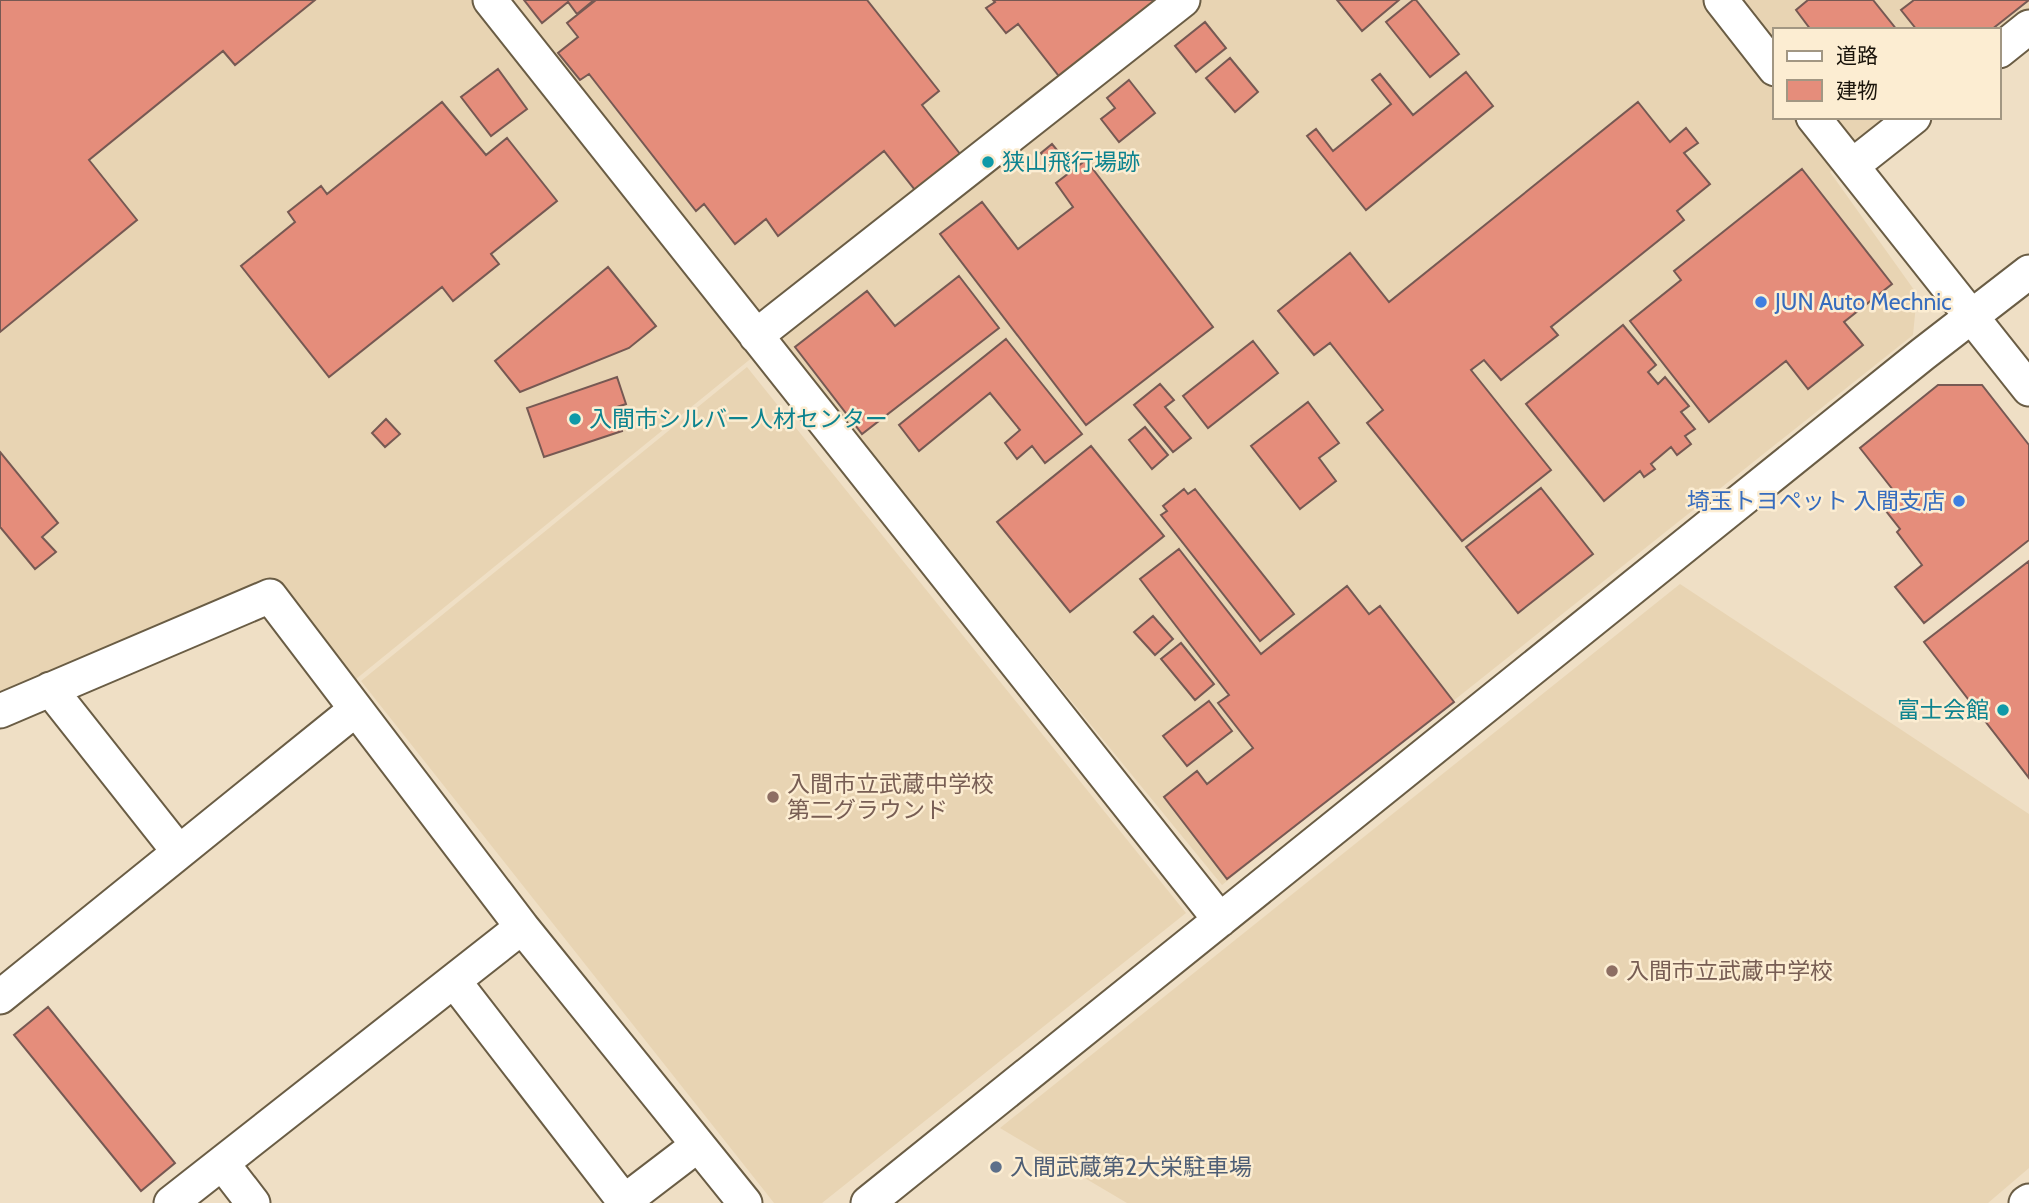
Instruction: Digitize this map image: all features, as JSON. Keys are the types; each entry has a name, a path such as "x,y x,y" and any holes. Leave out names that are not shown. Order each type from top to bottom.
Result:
{"street":[{"path":"490,0 1220,920"},
{"path":"756,336 1183,0"},
{"path":"1721,0 1773,66"},
{"path":"2001,49 2029,27"},
{"path":"1815,119 2029,388"},
{"path":"1852,166 1911,119"},
{"path":"868,1203 2029,272"},
{"path":"0,710 270,596 522,927 746,1203"},
{"path":"50,689 179,852"},
{"path":"0,997 355,710"},
{"path":"171,1203 522,927"},
{"path":"454,981 623,1202 698,1144"},
{"path":"222,1163 253,1203"}],"shaded area":[{"path":"0,0 2029,0 2029,11 2001,33 2001,28 1773,28 1773,119 1895,119 1830,172 1917,294 1913,335 1222,885 775,339 356,679 277,579 0,698"},
{"name":"入間市立武蔵中学校 第二グラウンド","path":"747,367 1186,913 822,1203 774,1203 361,681"},
{"name":"入間市立武蔵中学校","path":"1680,584 2029,814 2029,1168 1988,1203 1127,1203 1000,1128"}],"building":[{"path":"0,0 315,0 235,65 223,51 89,160 137,220 0,332"},
{"path":"524,0 594,0 577,14 568,2 542,23"},
{"path":"596,0 867,0 939,91 922,105 964,159 919,195 884,151 778,236 766,219 735,244 704,204 696,211 589,74 580,80 558,53 578,37 567,23"},
{"path":"993,0 1162,0 1062,80 1018,24 1006,33 986,8 995,2"},
{"path":"1337,0 1399,0 1362,31"},
{"path":"1416,0 1459,54 1430,77 1386,22"},
{"path":"1808,0 1873,0 1895,28 1810,28 1796,10"},
{"path":"1914,0 2029,0 1994,28 1915,28 1901,10"},
{"path":"1205,22 1226,48 1196,72 1175,46"},
{"path":"1230,58 1258,92 1235,112 1206,78"},
{"path":"498,69 527,109 491,136 461,97"},
{"path":"1466,72 1493,106 1366,210 1307,136 1316,129 1333,151 1391,104 1372,80 1380,74 1413,115"},
{"path":"1129,80 1155,113 1119,142 1101,119 1115,108 1107,98"},
{"path":"442,102 486,155 507,138 557,201 491,254 499,264 453,301 442,287 329,377 241,266 295,222 288,212 321,186 327,194"},
{"path":"1638,102 1670,142 1686,128 1698,143 1684,153 1710,184 1677,211 1684,220 1551,327 1558,335 1501,380 1484,360 1471,370 1551,470 1462,541 1367,423 1383,410 1330,343 1314,355 1278,311 1350,253 1389,302"},
{"path":"1052,144 1062,156 1050,165 1041,153"},
{"path":"1086,160 1213,327 1086,425 940,234 982,202 1018,249 1073,207 1056,183"},
{"name":"JUN Auto Mechnic","path":"1802,169 1892,284 1844,322 1863,345 1808,389 1786,361 1709,422 1630,321 1681,280 1674,271"},
{"path":"608,267 656,326 629,348 520,392 495,361"},
{"path":"959,276 999,328 862,434 795,347 867,291 895,326"},
{"path":"1623,325 1656,365 1648,372 1658,384 1665,377 1689,406 1681,412 1695,429 1685,436 1691,444 1677,455 1671,447 1651,464 1655,469 1644,477 1640,471 1604,501 1526,404"},
{"path":"1006,339 1082,434 1045,463 1032,446 1017,459 1005,443 1020,430 990,393 919,451 899,425"},
{"path":"1253,341 1278,373 1208,428 1183,396"},
{"name":"入間市シルバー人材センター","path":"617,377 626,404 614,408 622,431 544,457 527,408"},
{"path":"1160,384 1174,400 1165,407 1191,438 1173,452 1134,405"},
{"name":"埼玉トヨペット 入間支店","path":"1938,385 1982,385 2029,445 2029,540 1924,623 1895,587 1922,565 1897,532 1900,529 1882,506 1897,495 1860,448"},
{"path":"1308,402 1339,443 1319,458 1336,481 1300,509 1251,446"},
{"path":"386,419 400,434 385,447 372,433"},
{"path":"1145,427 1168,455 1152,469 1129,440"},
{"path":"1091,446 1164,536 1070,612 997,522"},
{"path":"0,452 58,523 42,537 56,552 35,569 0,527"},
{"path":"1541,488 1593,554 1518,613 1466,547"},
{"path":"1184,489 1188,494 1195,489 1294,614 1260,641 1161,515 1167,511 1163,506"},
{"path":"1179,549 1261,654 1347,586 1369,614 1380,606 1454,702 1227,879 1164,797 1197,771 1207,784 1253,748 1218,703 1229,695 1140,579"},
{"name":"富士会館","path":"2029,561 2029,778 1924,642"},
{"path":"1153,616 1173,639 1155,655 1134,632"},
{"path":"1181,643 1214,684 1195,700 1161,659"},
{"path":"1209,701 1232,731 1187,766 1163,736"},
{"path":"48,1007 175,1163 141,1191 14,1035"}],"place":[{"name":"狭山飛行場跡","path":"988,162"},
{"name":"JUN Auto Mechnic","path":"1761,302"},
{"name":"入間市シルバー人材センター","path":"575,419"},
{"name":"埼玉トヨペット 入間支店","path":"1959,501"},
{"name":"富士会館","path":"2003,710"},
{"name":"入間市立武蔵中学校 第二グラウンド","path":"773,797"},
{"name":"入間市立武蔵中学校","path":"1612,971"},
{"name":"入間武蔵第2大栄駐車場","path":"996,1167"}]}
